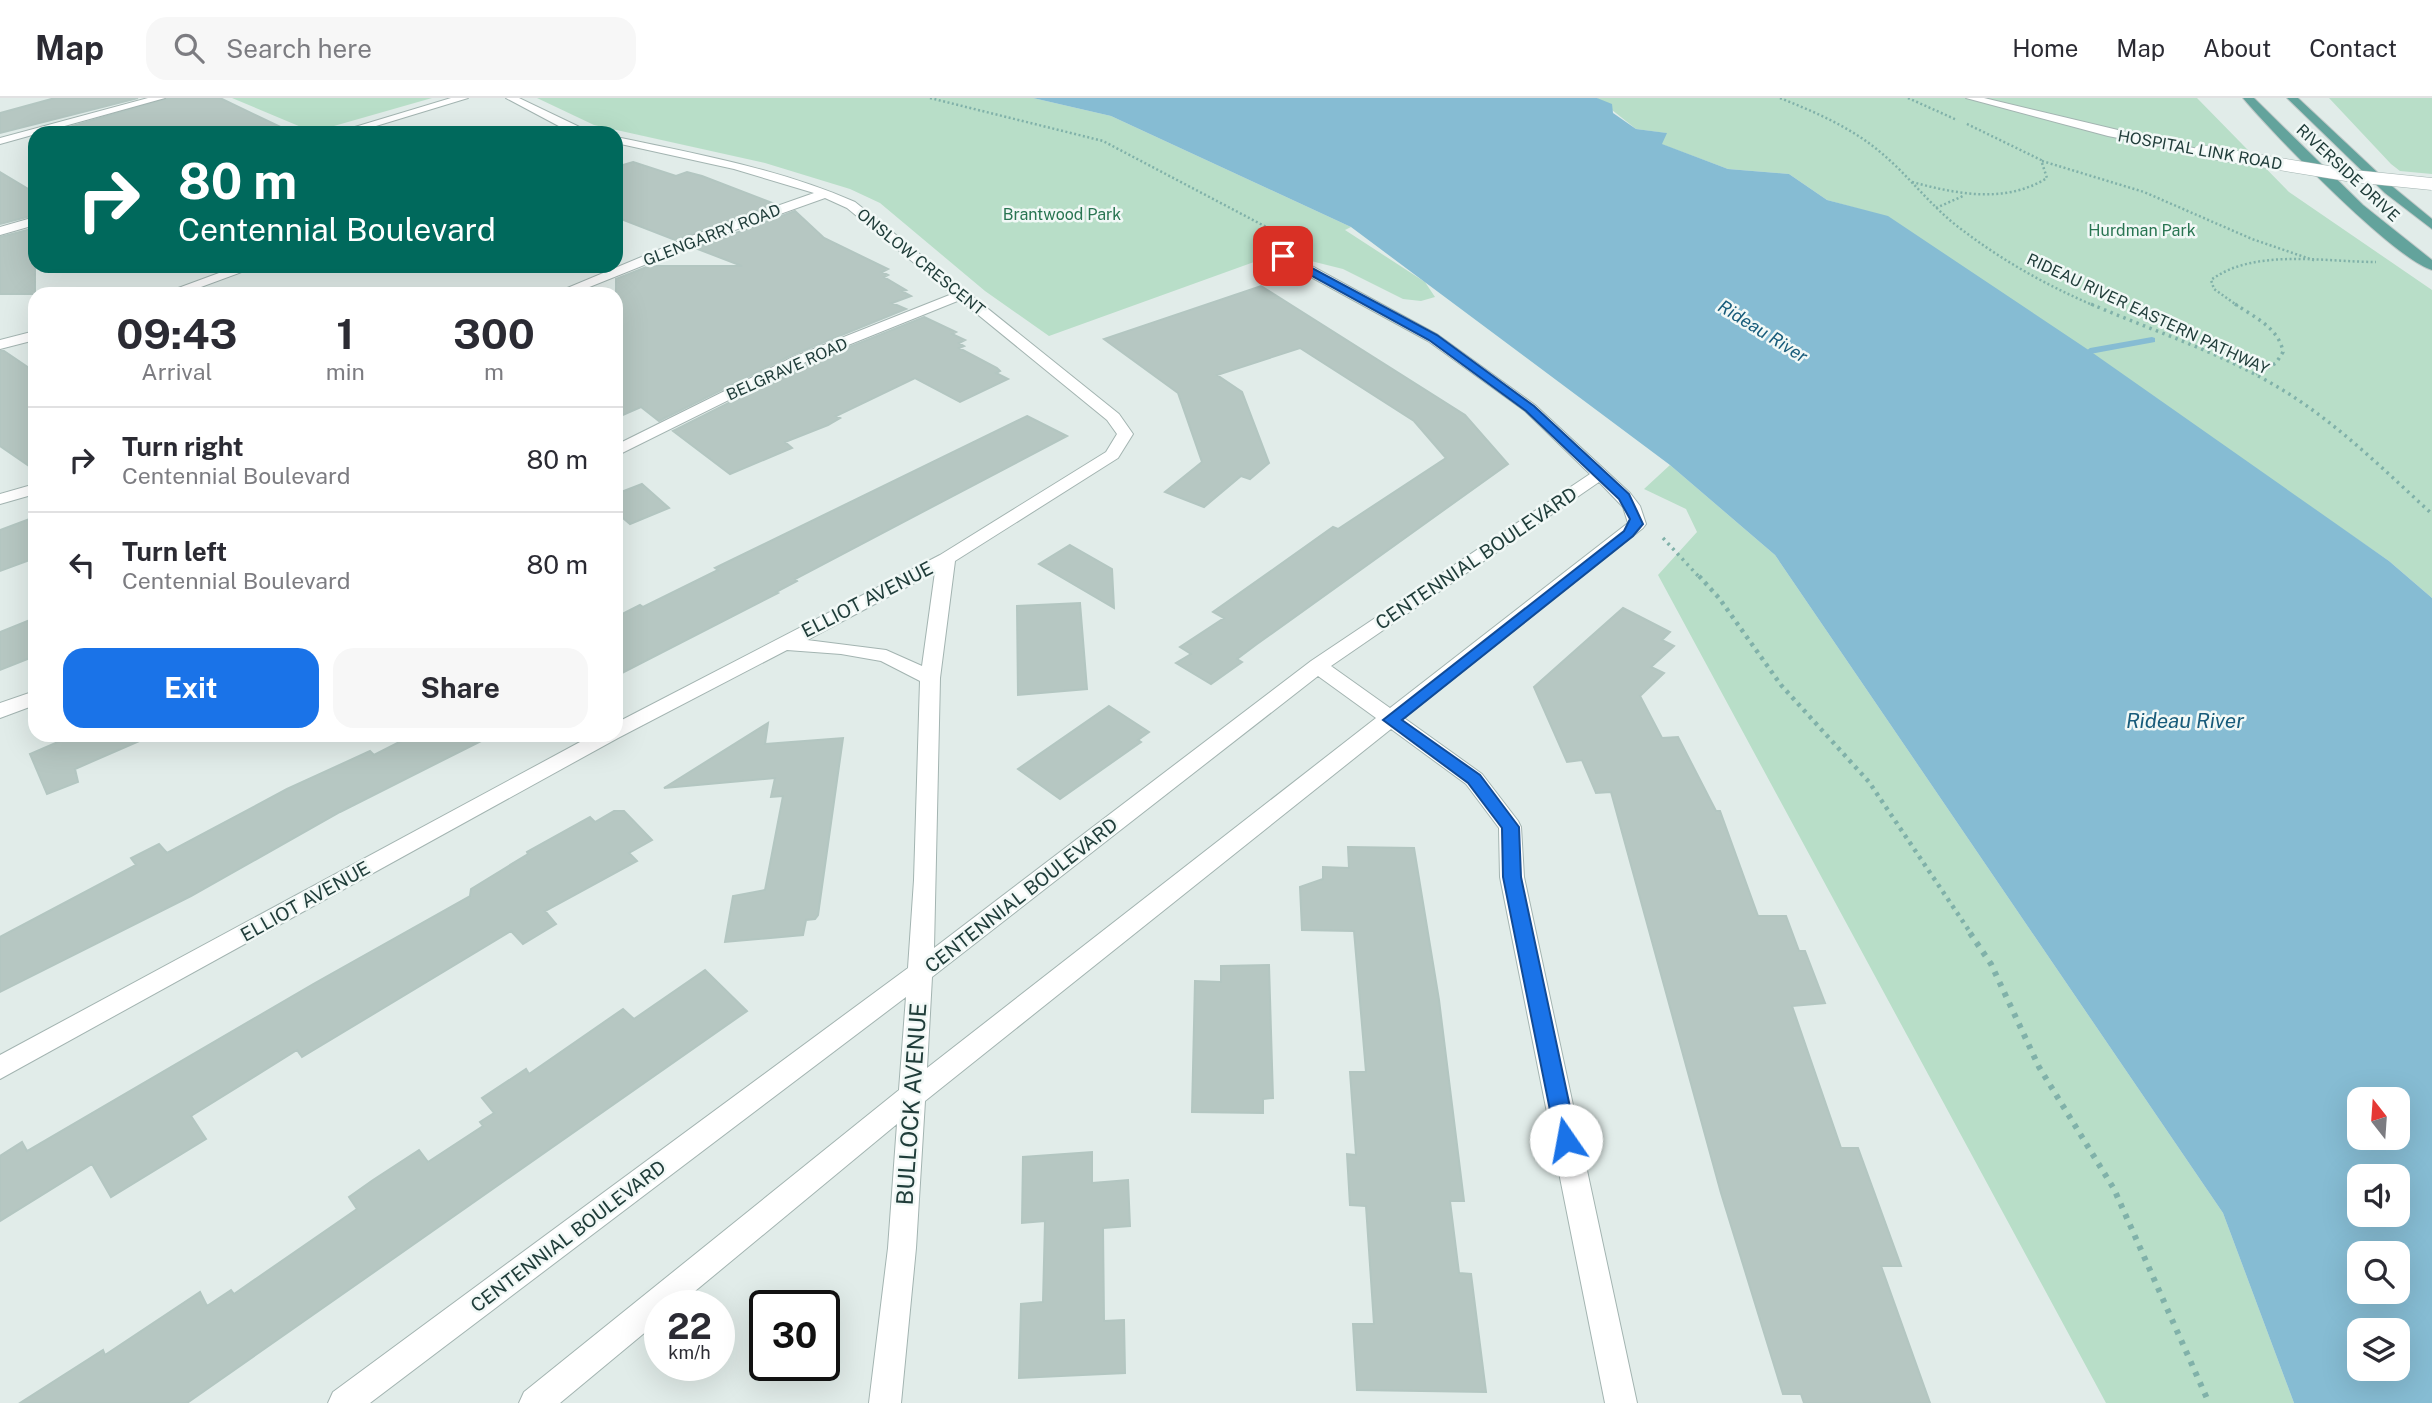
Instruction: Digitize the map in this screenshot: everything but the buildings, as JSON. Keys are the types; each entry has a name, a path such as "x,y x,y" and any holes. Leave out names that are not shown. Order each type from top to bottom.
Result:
{"main road":[{"name":"RIVERSIDE DRIVE","path":"2248,98 2320,170 2432,266"},
{"name":"RIVERSIDE DRIVE","path":"2292,98 2389,190 2432,225"}],"street":[{"path":"56,126 160,98"},
{"path":"365,126 463,98"},
{"path":"511,98 566,126"},
{"name":"HOSPITAL LINK ROAD","path":"1971,98 2108,133 2200,151 2342,174 2432,184"},
{"path":"0,141 28,133"},
{"name":"ONSLOW CRESCENT","path":"623,144 743,167 827,193 851,205 1113,417 1125,433 1112,455"},
{"name":"GLENGARRY ROAD","path":"623,269 827,193"},
{"path":"0,231 28,223"},
{"path":"535,1403 911,1096 1637,524 1637,519 1624,497 1530,408 1433,338 1283,256"},
{"path":"190,287 230,273"},
{"name":"GLENGARRY ROAD","path":"578,287 613,273"},
{"name":"BELGRAVE ROAD","path":"623,448 796,361 962,295"},
{"path":"0,345 28,337"},
{"name":"ELLIOT AVENUE","path":"623,728 946,559 1112,455"},
{"name":"CENTENNIAL BOULEVARD","path":"344,1403 919,973 1318,666 1600,474"},
{"path":"0,499 28,491"},
{"name":"BULLOCK AVENUE","path":"885,1403 902,1248 926,880 930,678 946,559"},
{"path":"780,644 841,648 886,656 930,678"},
{"path":"1318,666 1474,779 1510,827 1512,877 1621,1403"},
{"path":"0,711 28,701"},
{"name":"ELLIOT AVENUE","path":"0,1068 597,742"}],"path":[{"path":"930,98 1103,141 1272,230 1283,256"},
{"name":"RIDEAU RIVER EASTERN PATHWAY","path":"1780,98 1854,133 1879,150 1936,208 2012,264 2255,374 2326,420 2432,514"},
{"path":"1908,98 2041,160 2144,192 2252,239 2319,262"},
{"path":"1936,208 1953,198 2010,192 2036,186 2046,178 2041,160"},
{"path":"1911,182 1967,195"},
{"path":"2255,374 2280,362 2285,353 2283,342 2275,331 2222,297 2210,284 2219,271 2236,266 2354,263"},
{"path":"1637,519 1663,538 1719,598 1781,685 1869,782 1984,952 2039,1067 2114,1189 2209,1403"}],"green space":[{"path":"232,98 432,98 334,126 299,126"},
{"name":"Brantwood Park","path":"537,98 1033,98 1111,116 1351,227 1345,230 1425,282 1435,297 1421,301 1403,299 1343,269 1279,253 1049,336 985,291 880,203 850,189 765,163 623,131 623,126 594,125"},
{"name":"Hurdman Park","path":"1597,98 2197,98 2289,192 2432,290 2432,598 2389,561 1888,217 1827,200 1789,174 1728,169 1661,144 1666,133 1636,129"},
{"path":"2329,98 2432,98 2432,174 2400,171"},
{"path":"1670,465 1775,555 2223,1213 2294,1403 2106,1403 1658,575 1697,532 1686,509 1644,489"}],"water":[{"name":"Rideau River","path":"1033,98 1597,98 1612,104 1613,113 1636,129 1667,133 1662,144 1728,169 1789,174 1827,200 1888,216 2090,351 2389,561 2432,598 2432,1403 2294,1403 2223,1213 1775,555 1670,465 1351,227 1111,116"}],"waterway":[{"path":"2090,351 2152,340"}],"route":[{"path":"1283,256 1433,338 1530,408 1624,497 1632,506 1637,519 1637,524 1628,533 1391,720 1474,779 1510,827 1512,877 1566,1140"}]}
